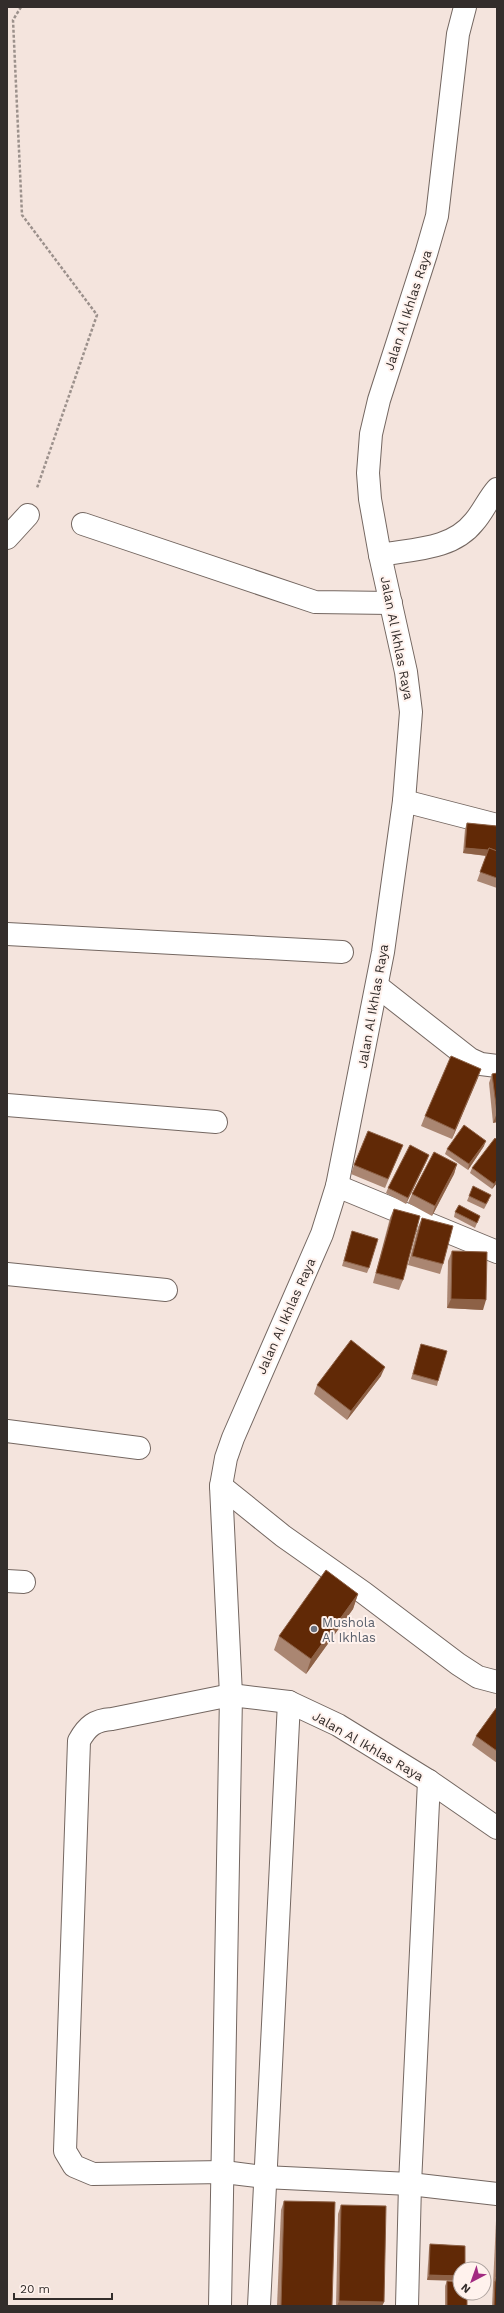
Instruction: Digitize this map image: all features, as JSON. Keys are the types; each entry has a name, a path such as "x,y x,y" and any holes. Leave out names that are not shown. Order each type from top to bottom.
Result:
{"street":[{"name":"Jalan Al Ikhlas Raya","path":"465,7 458,34 436,216 426,254 378,400 371,434 368,473 369,492 380,555 406,672 411,712 404,801 377,986 337,1186 322,1234 233,1438 226,1458 221,1486 231,1695 289,1702 338,1725 429,1781 497,1828"},
{"path":"380,555 442,544 460,536 475,522 497,489"},
{"path":"7,538 28,515"},
{"path":"83,524 314,602 391,603"},
{"path":"404,801 497,825"},
{"path":"7,934 342,952"},
{"path":"377,986 470,1058 481,1064 497,1066"},
{"path":"7,1105 216,1122"},
{"path":"337,1186 497,1252"},
{"path":"7,1274 166,1290"},
{"path":"7,1431 139,1448"},
{"path":"221,1486 283,1536 364,1593 458,1664 478,1677 497,1682"},
{"path":"220,2306 224,2172 231,1695 112,1719 100,1720 84,1731 79,1740 65,2151 74,2166 93,2174 224,2172 264,2177 410,2184 497,2194"},
{"path":"259,2306 264,2177 289,1702"},
{"path":"407,2306 410,2184 429,1781"}],"path":[{"path":"21,7 12,20 22,215 97,315 28,515"}],"building":[{"path":"467,823 497,826 497,851 489,848 488,850 465,848"},
{"path":"489,848 497,851 497,878 480,872"},
{"path":"451,1056 481,1069 455,1130 425,1116"},
{"path":"497,1073 497,1113 492,1074"},
{"path":"464,1125 486,1141 469,1164 447,1149"},
{"path":"368,1131 403,1145 388,1179 354,1165"},
{"path":"495,1138 497,1140 497,1180 494,1184 472,1168"},
{"path":"410,1145 429,1155 408,1198 388,1188"},
{"path":"434,1152 457,1164 435,1206 412,1194"},
{"path":"473,1186 491,1195 486,1204 469,1196"},
{"path":"459,1205 480,1216 477,1223 455,1212"},
{"path":"394,1209 420,1216 403,1280 376,1273"},
{"path":"422,1218 453,1226 443,1264 412,1256"},
{"path":"352,1231 378,1239 369,1268 344,1261"},
{"path":"452,1251 487,1252 486,1300 451,1299"},
{"path":"351,1340 385,1367 351,1411 317,1385"},
{"path":"421,1344 447,1351 438,1381 413,1374"},
{"name":"Mushola Al Ikhlas","path":"326,1570 358,1594 311,1659 279,1636"},
{"path":"497,1707 497,1751 476,1736"},
{"path":"284,2201 335,2202 332,2306 281,2306"},
{"path":"341,2205 386,2206 384,2302 339,2301"},
{"path":"430,2244 465,2246 465,2261 452,2261 452,2276 429,2275"},
{"path":"447,2281 452,2281 452,2301 467,2301 467,2306 447,2306"},
{"path":"495,2281 497,2281 497,2306 494,2306"},
{"path":"338,2305 364,2306 338,2306"}],"place":[{"name":"Mushola Al Ikhlas","path":"314,1629"}]}
